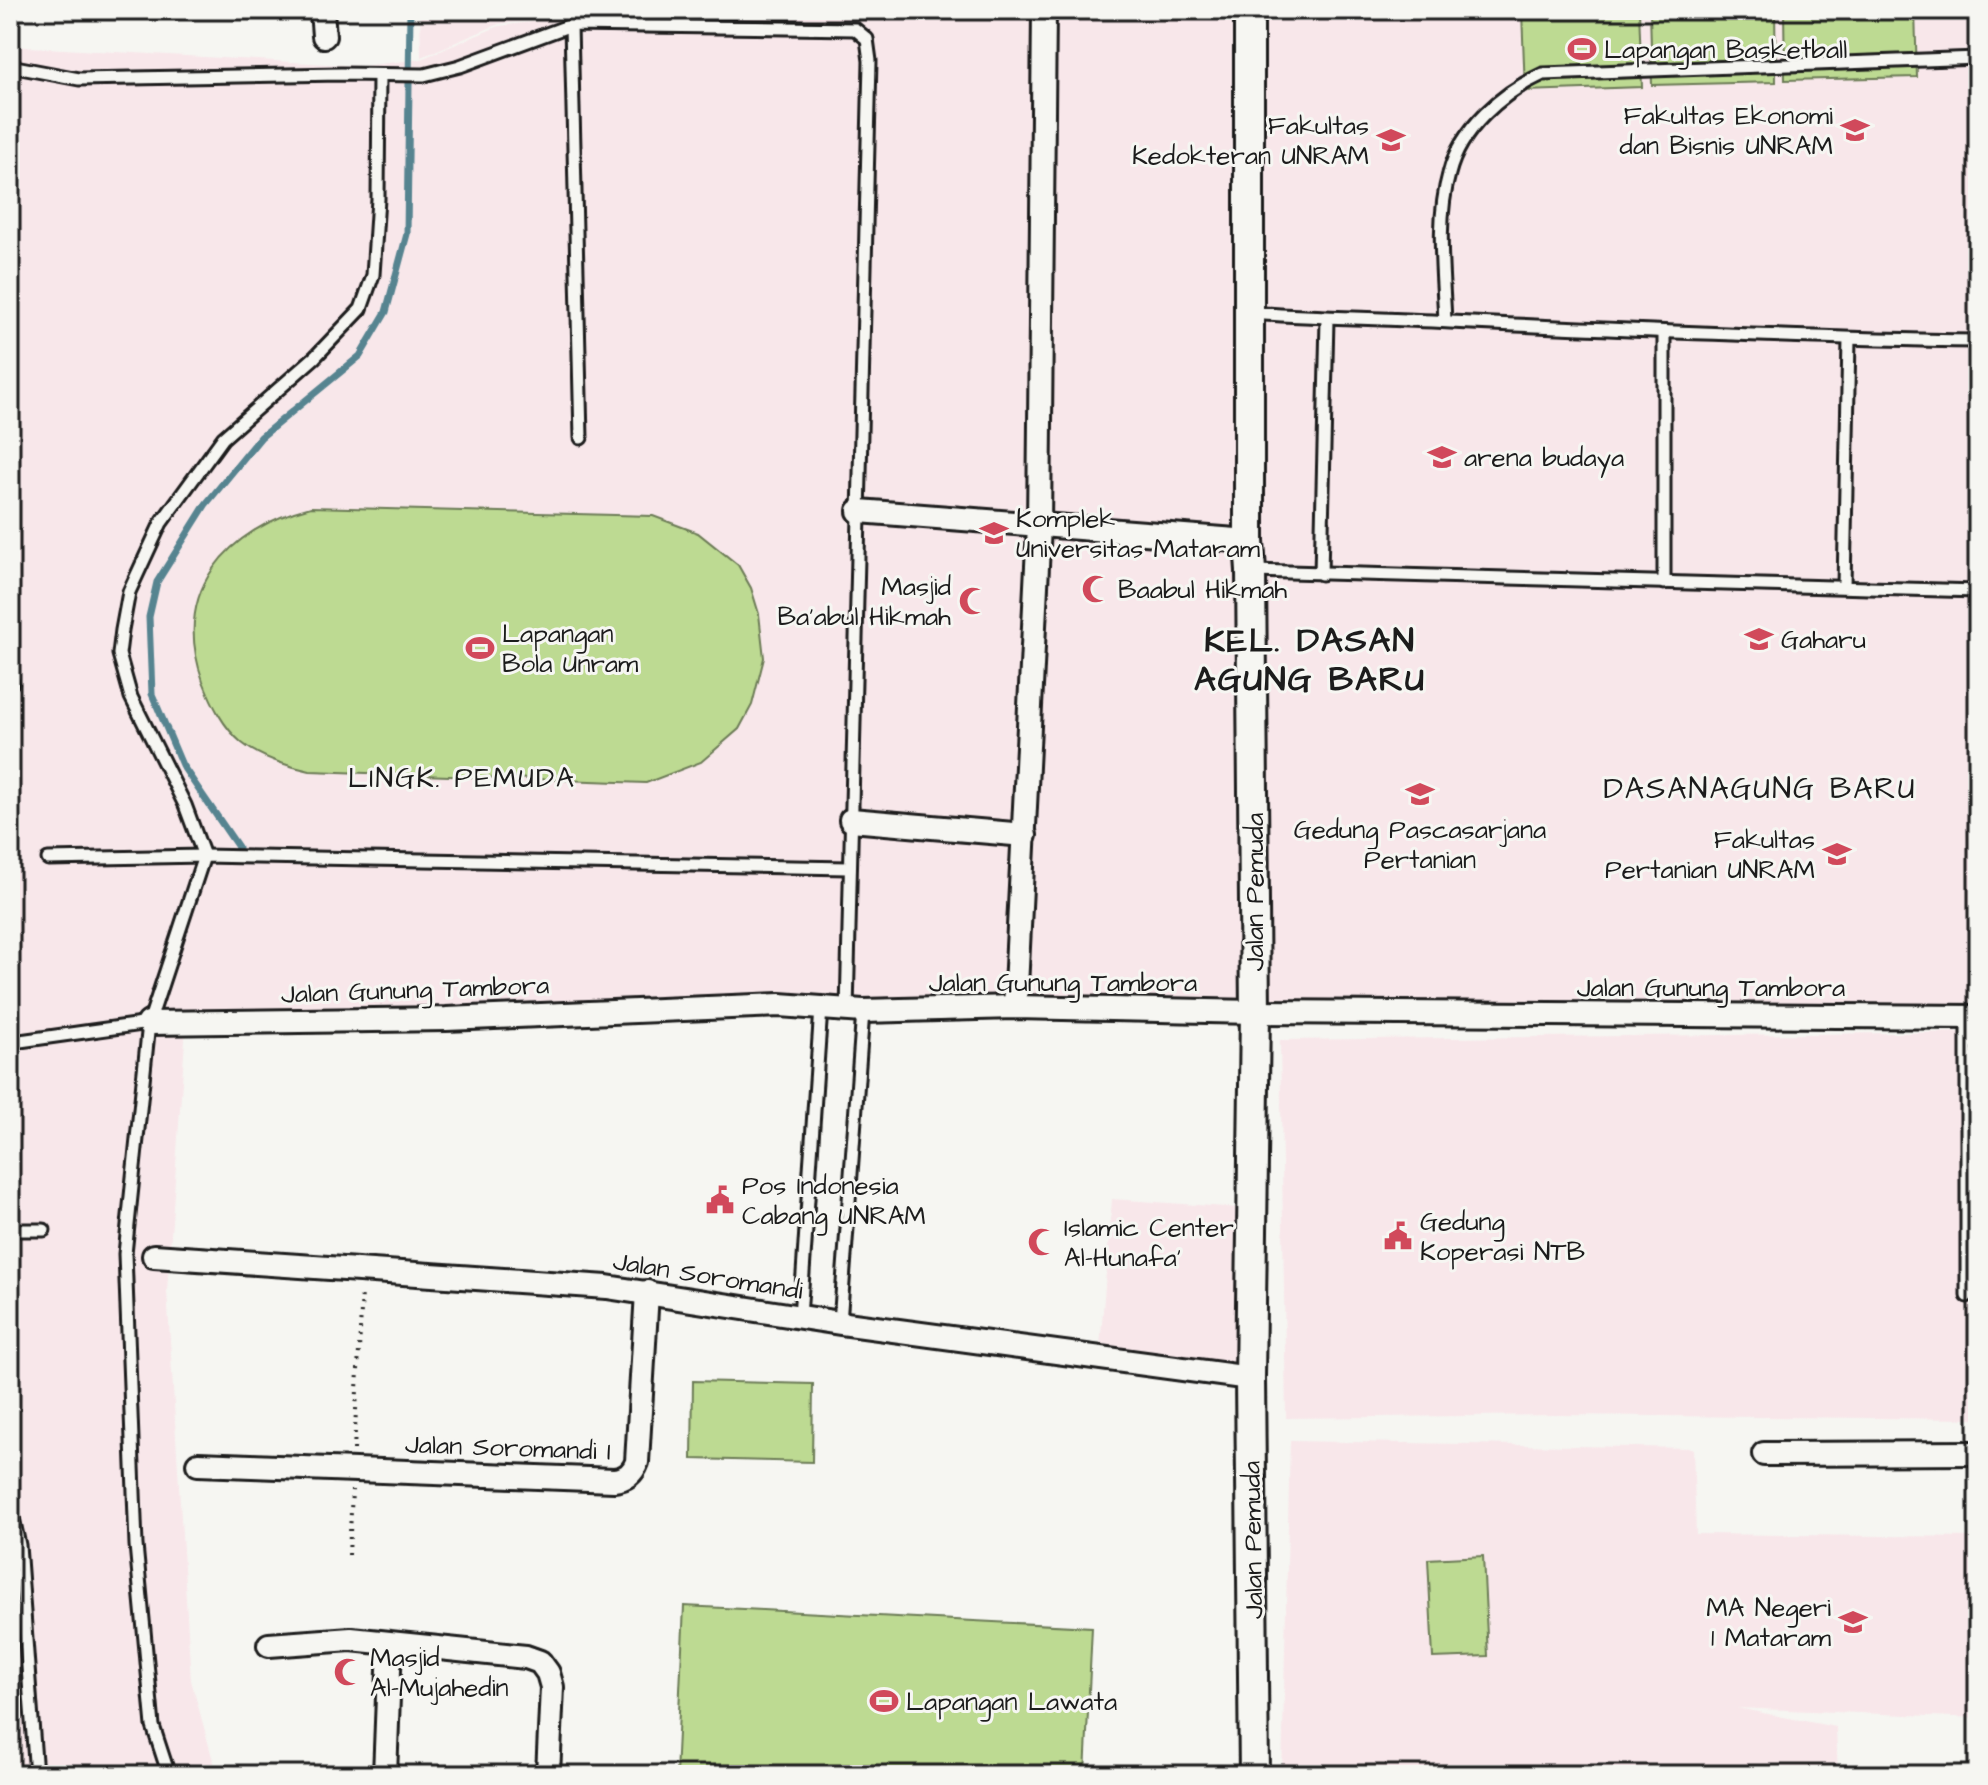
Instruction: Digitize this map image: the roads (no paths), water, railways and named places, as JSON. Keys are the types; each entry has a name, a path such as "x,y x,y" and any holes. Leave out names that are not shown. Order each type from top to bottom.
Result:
{"street":[{"path":"322,10 324,36"},
{"path":"1015,1007 1039,526 1044,10"},
{"name":"Jalan Pemuda","path":"1249,10 1249,541 1255,1012 1250,1378 1254,1775"},
{"path":"859,511 1249,541"},
{"path":"851,820 1025,835"},
{"name":"Jalan Gunung Tambora","path":"149,1023 446,1019 780,1005 855,1011 1015,1007 1255,1012 1972,1017"},
{"name":"Jalan Soromandi","path":"154,1256 363,1268 647,1292 840,1323 1250,1378"},
{"name":"Jalan Soromandi I","path":"198,1464 614,1480 625,1477 637,1462 647,1292"},
{"path":"1764,1454 1978,1453"},
{"path":"269,1645 351,1639 526,1657 540,1662 548,1673 552,1687 548,1775"},
{"path":"385,1775 390,1644"}],"lane":[{"path":"571,25 581,438"},
{"path":"10,66 79,79 424,75 460,66 571,25 855,29 867,39 870,61 849,868 855,1011 840,1323"},
{"path":"1445,321 1443,230 1449,171 1479,120 1501,99 1527,81 1543,74 1978,58"},
{"path":"169,1775 153,1726 136,1545 125,1254 149,1023 204,856 185,805 131,697 119,654 129,592 161,523 223,438 315,357 361,309 373,275 378,199 379,75"},
{"path":"1249,313 1327,319 1445,321 1664,332 1978,341"},
{"path":"1321,574 1327,319"},
{"path":"1664,332 1664,583"},
{"path":"1844,586 1849,339"},
{"path":"1251,571 1978,591"},
{"path":"48,859 204,856 849,868"},
{"path":"800,1317 821,1008"},
{"path":"1967,1296 1972,1017"},
{"path":"10,1048 20,1041 149,1023"},
{"path":"10,1230 44,1230"},
{"path":"10,1504 19,1545 36,1775"}],"waterway":[{"path":"237,854 238,847 182,765 152,694 149,617 157,582 206,504 261,437 360,356 386,312 407,234 410,10"}],"place":[{"name":"Lapangan Basketball","path":"1582,49"},
{"name":"Fakultas Ekonomi dan Bisnis UNRAM","path":"1855,130"},
{"name":"Fakultas Kedokteran UNRAM","path":"1391,140"},
{"name":"arena budaya","path":"1442,457"},
{"name":"Komplek Universitas Mataram","path":"994,533"},
{"name":"Baabul Hikmah","path":"1096,589"},
{"name":"Masjid Ba'abul Hikmah","path":"973,601"},
{"name":"Gaharu","path":"1759,639"},
{"name":"Lapangan Bola Unram","path":"480,648"},
{"name":"Gedung Pascasarjana Pertanian","path":"1420,794"},
{"name":"Fakultas Pertanian UNRAM","path":"1837,854"},
{"name":"Pos Indonesia Cabang UNRAM","path":"720,1200"},
{"name":"Gedung Koperasi NTB","path":"1398,1236"},
{"name":"Islamic Center Al-Hunafa'","path":"1042,1242"},
{"name":"MA Negeri 1 Mataram","path":"1853,1622"},
{"name":"Masjid Al-Mujahedin","path":"348,1672"},
{"name":"Lapangan Lawata","path":"884,1701"}],"district":[{"name":"KEL. DASAN AGUNG BARU","path":"1310,658"},
{"name":"LINGK. PEMUDA","path":"462,777"},
{"name":"DASANAGUNG BARU","path":"1760,788"}]}
